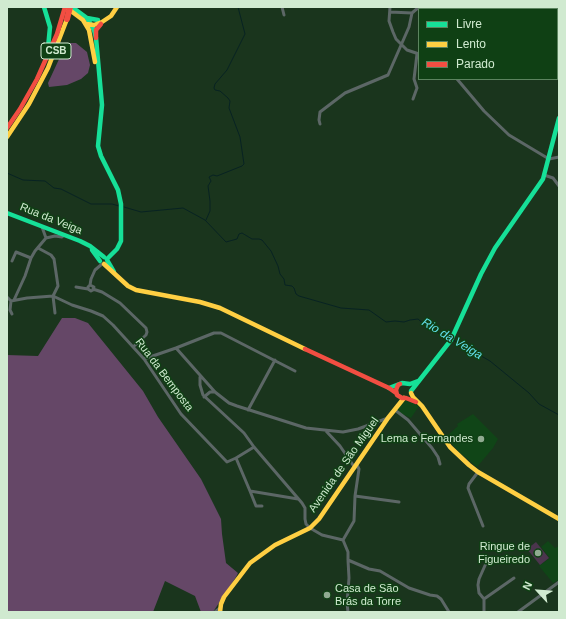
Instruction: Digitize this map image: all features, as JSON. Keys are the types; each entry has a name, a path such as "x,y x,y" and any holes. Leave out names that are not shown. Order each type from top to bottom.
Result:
{"main road":[{"path":"44,7 50,32 48,56"},
{"path":"65,7 88,24 97,25 114,7"},
{"name":"CSB","path":"7,137 22,115 57,47 65,17 65,7"},
{"path":"71,7 88,24 96,38"},
{"name":"CSB","path":"7,128 39,80 57,34 71,7"},
{"path":"103,260 117,248 121,241 122,208 118,190 101,156 98,146 102,105 96,30 100,21 111,16 117,7"},
{"path":"88,24 100,87"},
{"name":"Avenida de São Miguel","path":"218,611 224,597 250,563 275,545 310,528 319,519 388,418 451,340 481,274 495,248 531,197 544,175 559,118"},
{"name":"Rua da Veiga","path":"7,213 87,245 124,282 136,290 209,304 220,308 389,388 397,394"},
{"path":"103,260 103,254 111,253"},
{"path":"111,253 110,261 115,273"},
{"path":"103,260 111,266"},
{"path":"389,388 400,384 413,383 420,378"},
{"path":"395,409 397,394 396,388 400,384"},
{"path":"407,384 411,388 408,395"},
{"path":"397,394 408,395 422,406 450,447 478,472 559,519"}],"street":[{"path":"282,7 284,15"},
{"path":"390,7 389,21 392,32 401,45 407,50 418,54 414,79 417,88 413,99"},
{"path":"315,112 320,112 345,93 388,75 409,26 412,13 419,7"},
{"path":"390,12 412,13"},
{"path":"458,80 484,112 509,135 549,159 559,157"},
{"path":"320,112 320,124"},
{"path":"544,175 553,178 559,186"},
{"path":"42,227 46,238"},
{"path":"12,314 10,310 13,301 25,276 31,258 46,238 56,236 62,237 64,235"},
{"path":"38,248 54,259 58,286 53,296 55,313"},
{"path":"12,261 16,252 31,258"},
{"path":"88,289 95,270 103,260"},
{"path":"90,285 93,286 93,289"},
{"path":"76,287 91,291 93,289 102,292 120,304 146,328 146,335 133,347"},
{"path":"7,297 13,301 53,296"},
{"name":"Rua da Bemposta","path":"53,296 72,305 103,316 144,359 181,414 227,462 236,458"},
{"path":"144,359 214,333 221,333 296,371"},
{"path":"176,348 200,377 215,392 229,403 248,410 301,426 326,431 330,430 343,432 358,429 388,418"},
{"path":"248,410 275,360"},
{"path":"200,377 201,391 204,397 244,433 305,508 306,524 322,535 343,540"},
{"path":"204,397 210,392 215,392"},
{"path":"395,409 408,420 432,448 438,457 440,464"},
{"path":"326,431 359,469 355,496 354,521 343,540"},
{"path":"254,447 236,458 256,506 262,506"},
{"path":"478,472 468,488 483,526"},
{"path":"250,491 298,499"},
{"path":"355,496 399,502"},
{"path":"343,540 348,552 348,612"},
{"path":"348,560 369,569 380,571 409,588 438,596 449,612"},
{"path":"484,612 484,599 479,593 478,579 487,561"},
{"path":"484,599 514,578"},
{"path":"518,612 557,583 559,587"}],"shaded area":[{"path":"76,43 87,52 90,65 88,73 81,79 67,85 49,87 48,83 66,44"},
{"path":"62,318 75,318 88,323 143,391 158,417 201,479 221,519 226,563 238,573 213,612 201,612 195,596 165,581 153,612 7,612 7,355 38,356"},
{"path":"406,400 419,406 411,418 398,412 398,408"},
{"name":"Lema e Fernandes","path":"473,414 498,439 493,448 477,467 458,451 447,438 448,435 458,426 457,424"},
{"path":"548,541 555,548 559,546 559,580 553,583 539,566 550,558 541,547"},
{"name":"Ringue de Figueiredo","path":"536,542 549,558 540,565 527,549"}],"waterway":[{"path":"206,220 210,211 208,186 211,181 209,177 213,175 217,176 244,164 240,137 229,108 230,101 220,91 215,90 214,88 215,84 227,70 245,34 238,7"},
{"name":"Rio da Veiga","path":"7,173 23,180 45,181 54,188 61,189 91,204 112,204 119,206"},
{"name":"Rio da Veiga","path":"124,207 141,212 183,208 205,220 226,242 237,239 239,234 242,233 252,239 262,240 271,251 280,274 284,279 285,285 292,286 296,294 299,296 341,308 369,310 386,322 404,322 418,319 427,327 450,339"},
{"name":"Rio da Veiga","path":"453,340 490,361 529,393 539,404 559,415"}],"traffic: fast":[{"path":"44,7 50,27 48,48"},
{"path":"72,7 87,18 94,30 96,38 102,105 98,146 101,156 118,190 121,204 121,241 117,249 107,259"},
{"path":"87,18 98,20"},
{"path":"411,391 451,340 481,274 495,248 543,179 559,118"},
{"path":"7,213 80,241 90,246 104,257"},
{"path":"92,250 100,261"},
{"path":"107,260 114,272"},
{"path":"389,388 402,383 410,384 418,381"}],"traffic: slow":[{"path":"86,24 94,25 102,22 111,16 117,7"},
{"path":"67,8 83,20 89,30 95,62"},
{"path":"7,137 29,104 48,68 67,19"},
{"path":"104,264 128,286 136,290 200,302 220,308 305,349"},
{"path":"411,393 422,406 450,447 469,465 478,472 559,519"},
{"path":"220,612 224,597 250,563 275,545 310,528 319,519 388,418 404,398"}],"traffic: jam":[{"path":"7,128 37,79 57,34 65,7"},
{"path":"67,19 70,7"},
{"path":"96,38 96,30 101,24"},
{"path":"305,349 389,388 396,393"},
{"path":"400,384 396,390 397,395 416,402"}],"place":[{"name":"Lema e Fernandes","path":"481,439"},
{"name":"Ringue de Figueiredo","path":"538,553"},
{"name":"Casa de São Brás da Torre","path":"327,595"}]}
